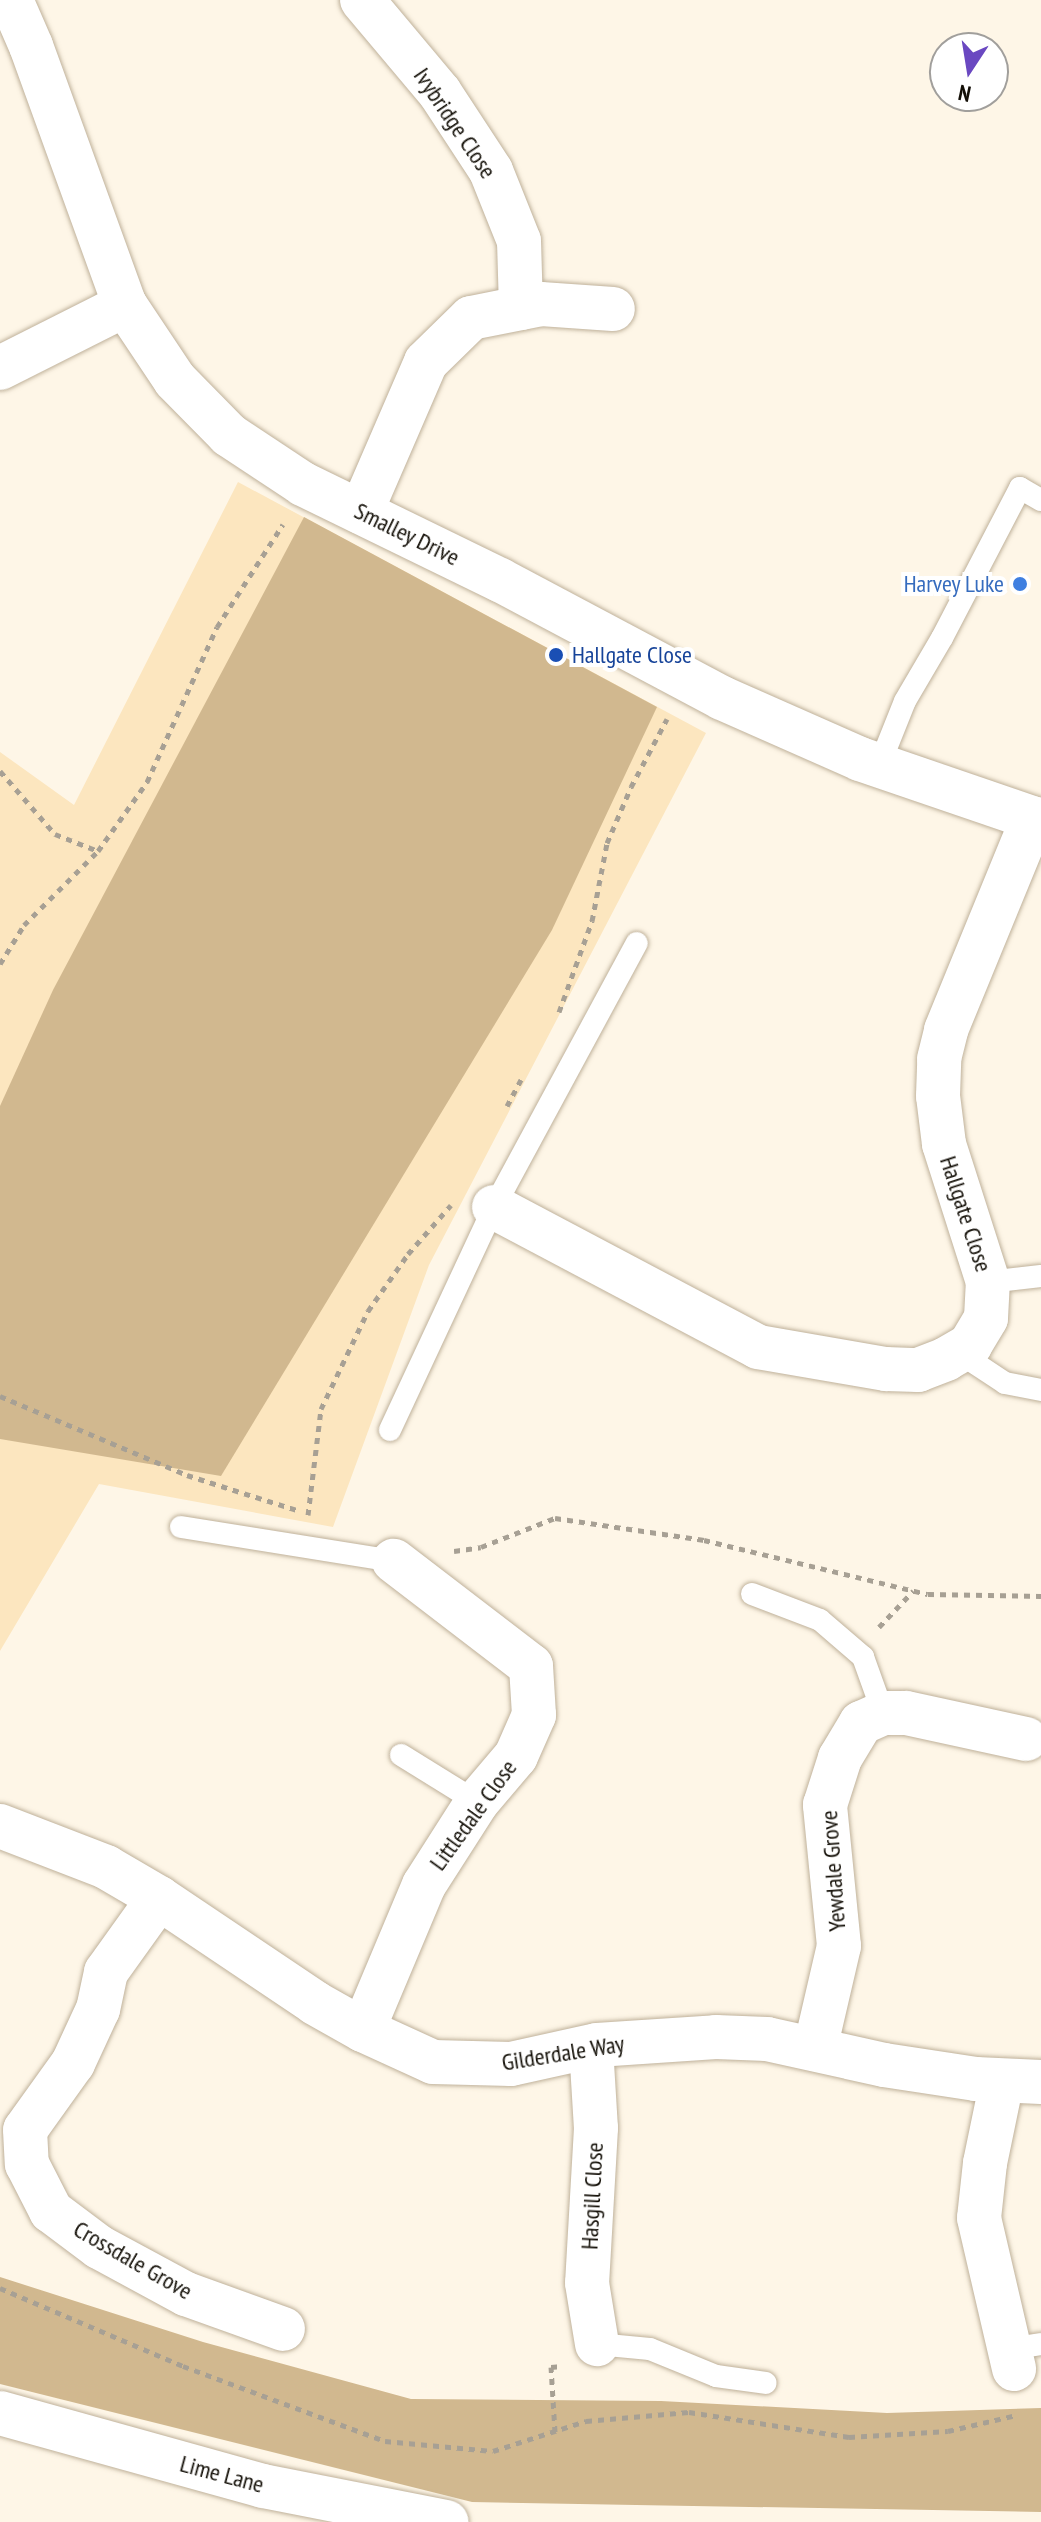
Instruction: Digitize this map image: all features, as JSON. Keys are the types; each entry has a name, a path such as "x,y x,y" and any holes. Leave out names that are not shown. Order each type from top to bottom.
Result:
{"street":[{"name":"Smalley Drive","path":"11,0 125,305 175,380 229,435 303,484 722,698 879,766 1037,820"},
{"name":"Ivybridge Close","path":"362,0 440,93 491,171 519,241 521,308"},
{"path":"361,512 426,362 471,318 541,304 613,309"},
{"path":"0,368 125,305"},
{"name":"Hallgate Close","path":"475,1202 758,1347 886,1369 918,1370 970,1345 986,1318 988,1282 944,1144 938,1096 939,1059 946,1030 1037,820"},
{"name":"Littledale Close","path":"363,2030 424,1885 477,1802 516,1756 534,1715 531,1666 394,1561"},
{"path":"883,1713 906,1713 1026,1739"},
{"name":"Yewdale Grove","path":"815,2049 839,1946 825,1805 840,1758 861,1723 883,1713"},
{"name":"Gilderdale Way","path":"0,1826 106,1867 159,1898 315,2003 363,2030 433,2062 474,2066 511,2064 591,2047 716,2037 767,2039 884,2065 1021,2082"},
{"name":"Crossdale Grove","path":"159,1898 106,1972 98,2009 73,2063 12,2132 51,2211 99,2247 186,2294 283,2329"},
{"name":"Hasgill Close","path":"591,2047 596,2128 587,2283 597,2344"},
{"path":"1021,2082 985,2163 979,2218 1022,2354"},
{"name":"Lime Lane","path":"0,2413 263,2486 447,2522"}],"lane":[{"path":"879,766 905,701 942,638 1020,488 1041,500"},
{"path":"390,1430 475,1202 637,943"},
{"path":"988,1282 1041,1276"},
{"path":"958,1352 1005,1383 1041,1390"},
{"path":"181,1527 297,1542 394,1561"},
{"path":"752,1594 820,1620 863,1657 883,1713"},
{"path":"401,1755 477,1802"},
{"path":"597,2344 650,2349 716,2376 766,2383"}],"path":[{"path":"0,964 24,925 98,851 147,782 217,627 272,545 303,484"},
{"path":"556,1019 592,921 607,843 631,787 689,680"},
{"path":"0,771 55,834 98,851"},
{"path":"501,1119 529,1068"},
{"path":"308,1515 321,1409 368,1311 408,1254 475,1202"},
{"path":"0,1396 187,1475 283,1503 320,1520"},
{"path":"394,1561 481,1547 555,1518 704,1540 928,1594 1041,1596"},
{"path":"856,1651 914,1590"},
{"path":"0,2288 183,2366 385,2441 493,2451 586,2421 689,2412 849,2437 948,2431 1026,2412"}],"shaded area":[{"path":"238,482 706,733 429,1265 333,1527 99,1484 0,1651 0,752 74,805"},
{"path":"304,517 657,707 552,930 221,1476 0,1439 0,1106 53,990"},
{"path":"0,2277 203,2342 411,2399 661,2401 887,2413 1041,2408 1041,2512 472,2502 0,2384"}],"place":[{"name":"Harvey Luke","path":"1020,584"},
{"name":"Hallgate Close","path":"556,655"}]}
